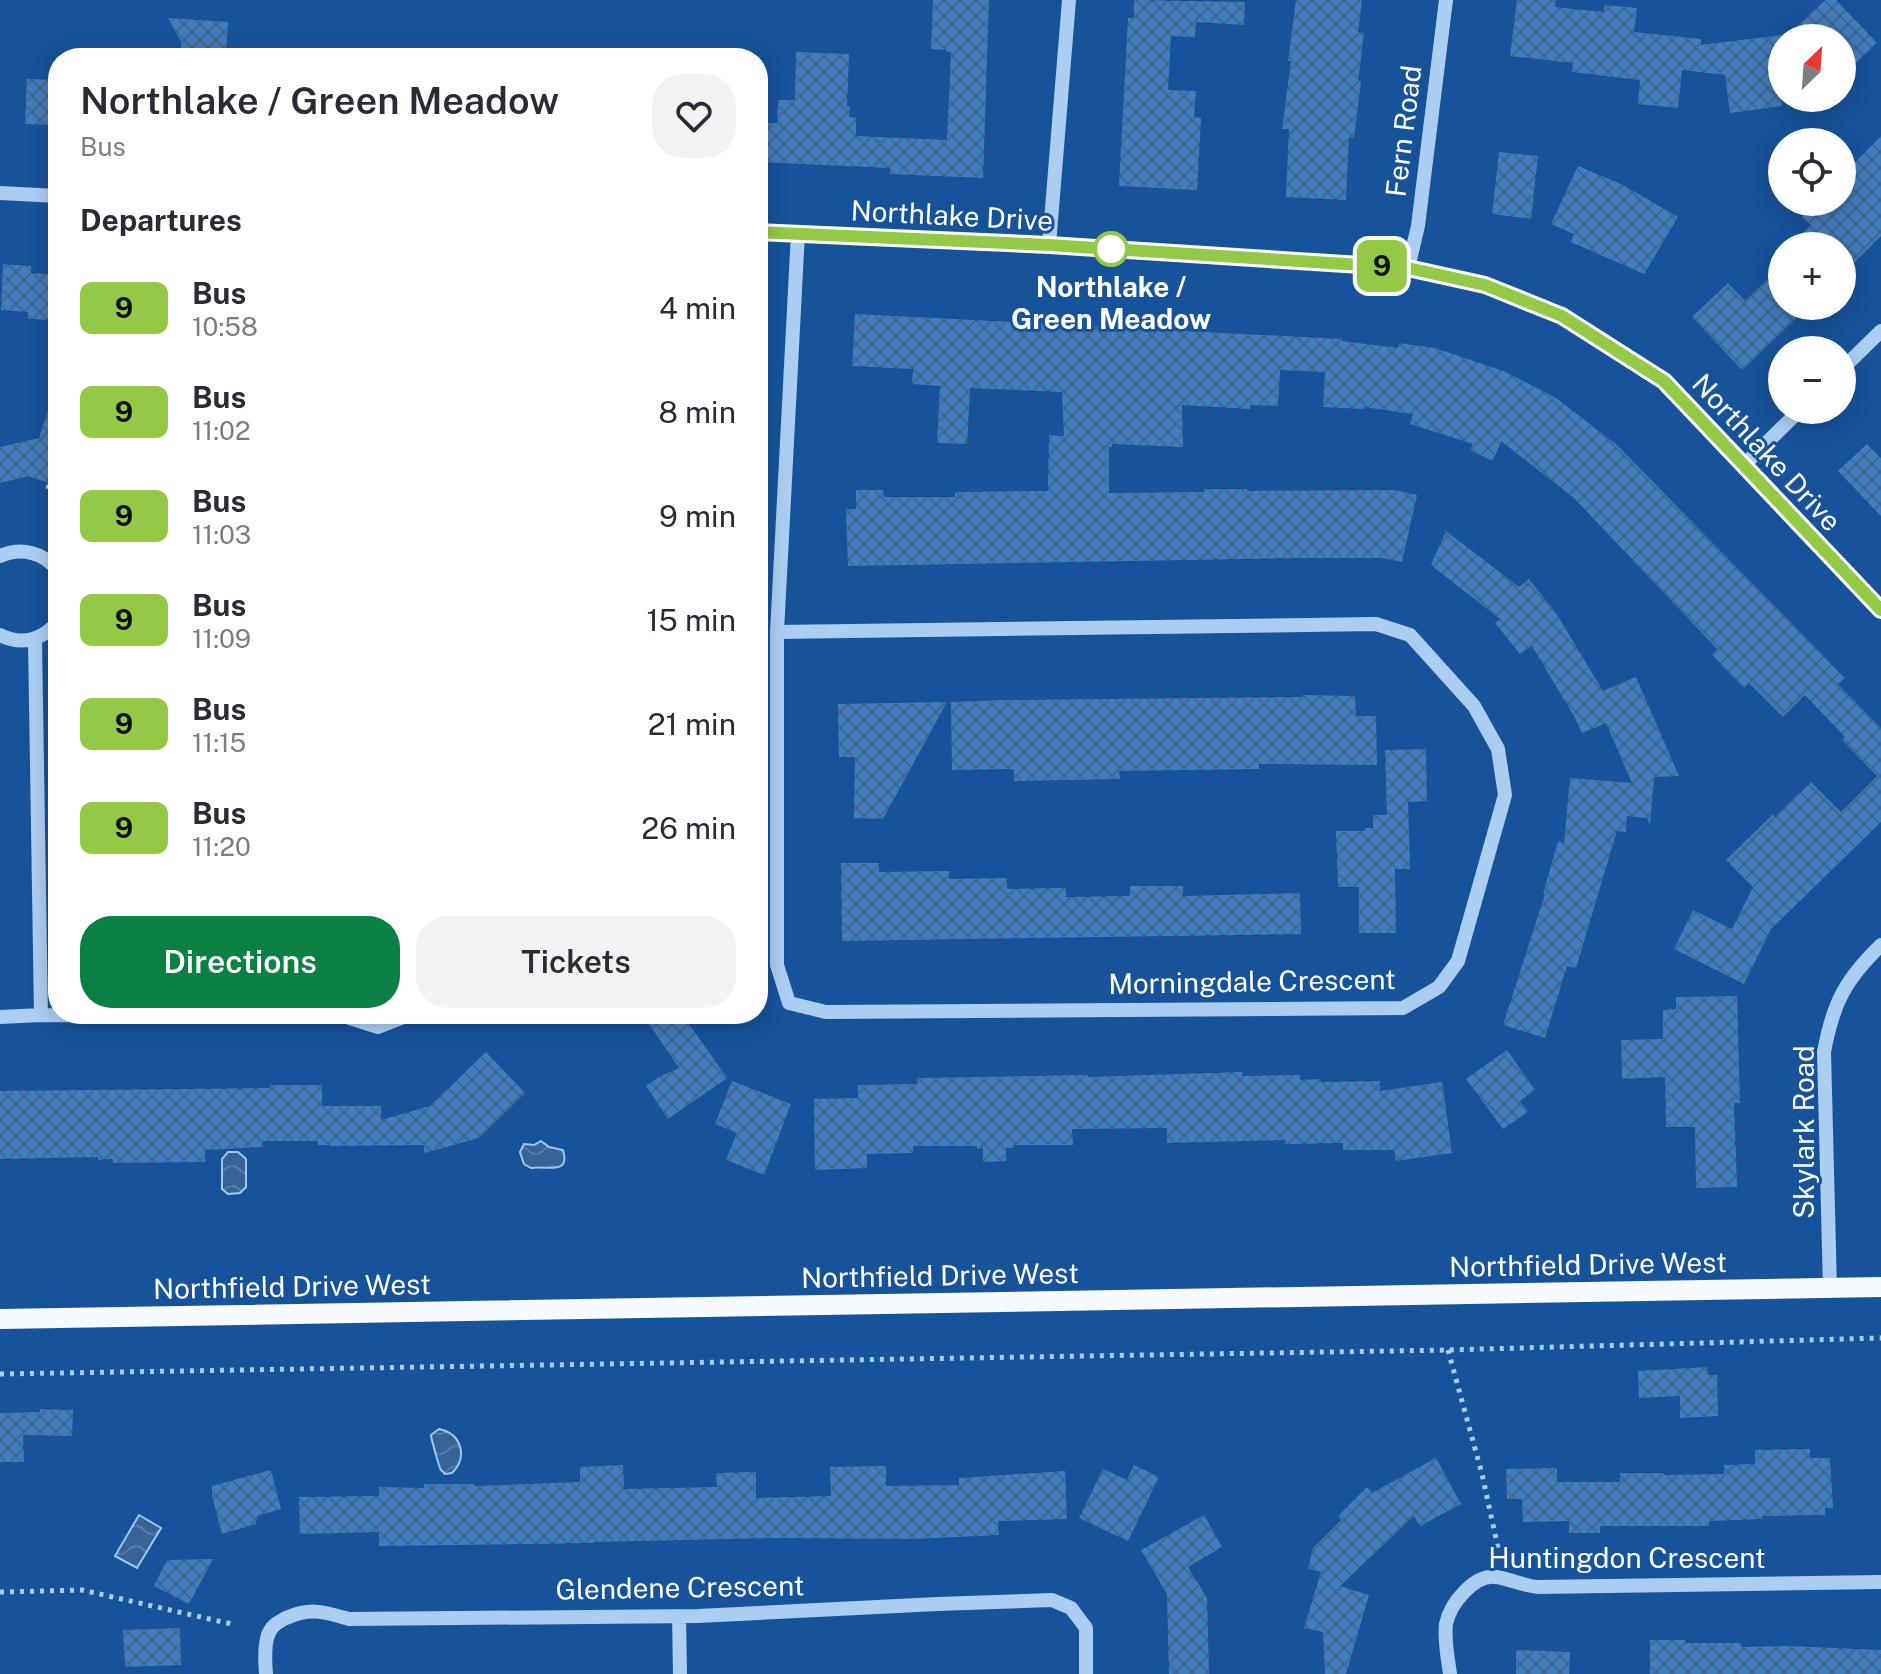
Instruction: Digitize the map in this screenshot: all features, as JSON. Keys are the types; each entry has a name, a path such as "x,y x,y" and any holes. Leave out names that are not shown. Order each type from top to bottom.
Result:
{"main road":[{"name":"Northfield Drive West","path":"0,1319 1881,1287"}],"street":[{"path":"1049,245 1069,0"},
{"name":"Fern Road","path":"1408,268 1418,226 1446,0"},
{"path":"0,193 48,195"},
{"name":"Northlake Drive","path":"768,232 1049,245 1408,268 1485,285 1562,316 1664,381 1881,610"},
{"name":"Morningdale Crescent","path":"777,632 1376,624 1410,635 1474,706 1498,749 1505,795 1458,961 1439,987 1403,1008 826,1012 789,1003 777,965 777,632 798,233"},
{"path":"1856,355 1881,331"},
{"path":"1744,465 1786,424"},
{"path":"0,556 24,551 48,560"},
{"path":"0,635 18,641 35,640 48,634"},
{"path":"35,640 41,1015"},
{"name":"Skylark Road","path":"1830,1289 1824,1052 1830,1021 1840,994 1861,964 1881,945"},
{"path":"0,1017 48,1015"},
{"name":"Huntingdon Crescent","path":"1450,1674 1446,1626 1449,1615 1463,1592 1480,1579 1494,1576 1538,1587 1881,1582"},
{"name":"Glendene Crescent","path":"266,1674 267,1637 273,1626 304,1611 349,1619 679,1616 1052,1600 1071,1608 1086,1628 1086,1674"},
{"path":"679,1616 680,1674"}],"path":[{"path":"0,1374 1448,1350 1881,1338"},
{"path":"1448,1350 1482,1474 1498,1548 1494,1576"},
{"path":"0,1592 82,1590 236,1625"}],"water":[{"path":"541,1141 549,1147 563,1150 564,1158 560,1166 531,1168 524,1164 520,1152 524,1144 534,1145"},
{"path":"228,1152 238,1152 246,1159 246,1187 240,1193 228,1194 222,1189 222,1159"},
{"path":"439,1429 453,1436 460,1447 460,1460 452,1473 445,1474 441,1470 437,1458 431,1435"},
{"path":"139,1515 161,1528 137,1568 115,1556"}],"building":[{"path":"933,0 989,0 983,178 890,174 890,168 768,162 768,123 777,123 778,100 795,100 796,52 849,54 847,106 850,107 849,117 856,117 856,136 947,140 951,52 931,49"},
{"path":"1134,0 1245,2 1244,25 1196,22 1195,37 1171,36 1168,90 1196,91 1194,117 1201,118 1197,190 1119,186 1128,18 1134,18"},
{"path":"1296,0 1362,0 1358,32 1364,33 1358,81 1361,81 1354,138 1349,137 1346,200 1286,197 1289,129 1282,129"},
{"path":"1517,0 1556,0 1555,7 1604,12 1604,5 1637,8 1634,32 1701,39 1701,45 1768,37 1768,108 1730,113 1725,75 1682,70 1678,108 1638,104 1640,80 1572,72 1573,63 1510,56"},
{"path":"1825,0 1836,0 1877,43 1856,63 1856,24 1800,24"},
{"path":"168,18 228,22 227,48 181,48 181,42"},
{"path":"27,79 48,80 48,125 25,124"},
{"path":"1881,136 1881,236 1856,261 1856,232 1804,232 1811,225 1802,217 1856,216 1856,161"},
{"path":"1499,152 1538,156 1531,219 1492,214"},
{"path":"1578,166 1623,185 1678,217 1644,274 1571,242 1574,234 1551,224"},
{"path":"3,264 31,266 31,273 48,274 48,320 28,319 28,312 1,310"},
{"path":"1768,279 1768,320 1794,320 1778,336 1768,336 1768,345 1742,370 1692,317 1728,283 1745,301"},
{"path":"855,314 1342,339 1398,348 1399,343 1435,348 1506,372 1556,398 1617,445 1845,678 1838,684 1881,728 1881,822 1771,929 1744,984 1674,949 1693,910 1732,929 1753,887 1726,860 1773,814 1775,817 1811,782 1841,812 1877,776 1805,695 1783,717 1749,683 1744,688 1712,655 1717,649 1574,498 1501,441 1493,461 1470,450 1473,444 1410,424 1413,414 1364,407 1323,407 1325,372 1280,370 1278,406 1250,405 1250,409 1182,405 1183,447 1112,444 1109,447 1109,493 1247,489 1394,490 1417,495 1402,562 1383,558 1302,558 848,566 846,509 856,509 856,490 883,490 884,497 955,497 955,492 1048,491 1049,435 1064,436 1062,392 970,388 967,444 937,443 940,386 912,384 913,369 852,366"},
{"path":"48,410 48,483 28,476 0,483 0,447 39,438"},
{"path":"1867,444 1881,458 1881,516 1838,471"},
{"path":"1446,531 1519,587 1529,579 1556,613 1603,691 1636,677 1679,776 1654,777 1650,825 1647,818 1627,816 1626,832 1617,831 1576,968 1567,966 1545,1038 1503,1025 1545,894 1558,841 1564,843 1570,778 1632,783 1606,723 1582,733 1532,646 1520,654 1495,623 1500,619 1431,565"},
{"path":"1355,696 1356,716 1376,716 1377,765 1259,764 1259,769 1119,771 1120,779 1014,781 1014,770 1010,769 952,770 951,702"},
{"path":"947,702 883,819 854,818 855,757 839,757 838,704"},
{"path":"1426,749 1427,801 1408,802 1410,869 1395,869 1396,933 1359,933 1359,887 1338,887 1336,831 1365,831 1365,828 1373,828 1373,815 1387,815 1385,750"},
{"path":"841,863 879,863 879,872 949,871 949,879 1007,878 1007,889 1066,888 1066,897 1130,896 1130,886 1183,886 1183,896 1300,893 1301,934 842,941"},
{"path":"1737,996 1740,1103 1734,1103 1737,1187 1696,1188 1695,1127 1666,1127 1665,1077 1622,1079 1621,1040 1663,1039 1663,1010 1676,1009 1676,997"},
{"path":"649,1024 689,1024 727,1078 668,1119 646,1086 679,1068"},
{"path":"1507,1050 1535,1090 1520,1101 1528,1112 1503,1129 1466,1079"},
{"path":"486,1052 525,1093 479,1138 424,1153 424,1145 330,1146 318,1145 318,1141 263,1141 263,1147 205,1150 205,1162 113,1163 113,1159 98,1160 98,1157 0,1159 0,1091 322,1085 322,1106 381,1106 381,1120 430,1106"},
{"path":"1242,1072 1242,1076 1300,1075 1300,1080 1321,1079 1321,1082 1380,1081 1380,1091 1442,1082 1452,1153 1396,1161 1394,1150 1343,1150 1343,1143 1285,1144 1285,1140 1167,1143 1167,1128 1072,1129 1073,1145 1014,1145 1014,1148 1006,1148 1006,1161 983,1162 983,1148 977,1149 977,1146 913,1146 913,1153 867,1154 867,1168 815,1170 814,1099 858,1098 858,1085 917,1084 917,1078"},
{"path":"732,1081 791,1104 764,1175 726,1160 737,1133 715,1124"},
{"path":"1707,1367 1708,1375 1717,1375 1718,1416 1680,1418 1680,1396 1639,1398 1638,1371"},
{"path":"40,1409 73,1410 72,1436 23,1435 24,1462 0,1462 0,1413 40,1412"},
{"path":"1810,1449 1810,1458 1830,1458 1833,1508 1825,1508 1825,1515 1709,1521 1709,1526 1600,1526 1600,1533 1569,1533 1569,1521 1523,1522 1522,1499 1507,1499 1506,1469 1557,1468 1557,1482 1620,1482 1620,1473 1724,1474 1724,1465 1755,1464 1755,1450"},
{"path":"1436,1458 1461,1504 1420,1526 1414,1516 1340,1586 1369,1595 1346,1674 1325,1674 1323,1632 1304,1628 1321,1572 1308,1569 1313,1548 1341,1520 1338,1516 1367,1487 1372,1493"},
{"path":"623,1465 624,1489 717,1487 716,1473 756,1472 756,1498 831,1496 830,1467 886,1466 886,1486 959,1485 959,1478 1065,1471 1067,1519 998,1521 999,1535 914,1539 775,1538 379,1546 379,1532 300,1534 299,1497 379,1496 379,1487 424,1488 424,1484 474,1486 580,1482 580,1467"},
{"path":"1134,1465 1159,1477 1128,1541 1079,1518 1103,1469 1127,1480"},
{"path":"271,1470 281,1509 257,1516 256,1524 222,1534 212,1486"},
{"path":"1204,1515 1222,1547 1188,1567 1207,1598 1209,1674 1169,1674 1167,1594 1141,1550"},
{"path":"213,1559 189,1604 154,1586 167,1560"},
{"path":"180,1628 181,1665 125,1667 123,1630"},
{"path":"1650,1640 1741,1643 1741,1647 1881,1650 1881,1674 1650,1674"},
{"path":"1516,1650 1570,1652 1569,1674 1516,1674"}],"bus line":[{"name":"9","path":"768,232 1049,245 1408,268 1485,285 1562,316 1664,381 1881,610"}],"place":[{"name":"Northlake / Green Meadow","path":"1111,249"}]}
